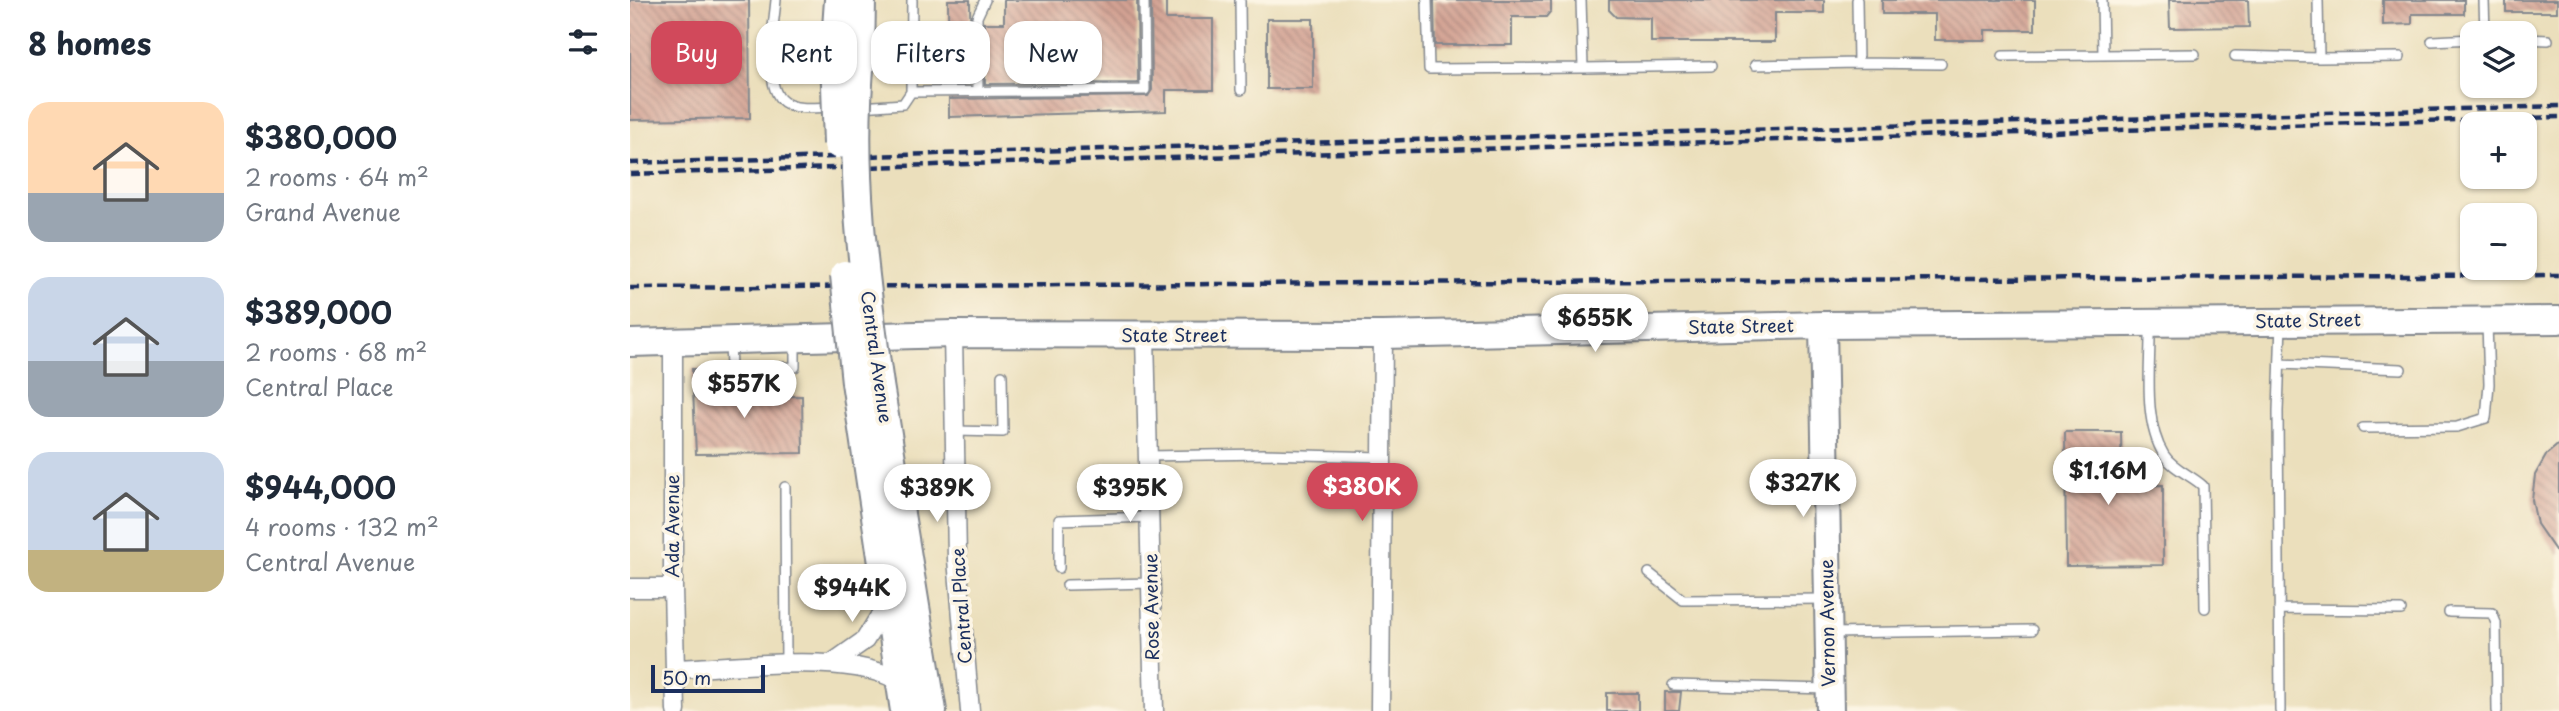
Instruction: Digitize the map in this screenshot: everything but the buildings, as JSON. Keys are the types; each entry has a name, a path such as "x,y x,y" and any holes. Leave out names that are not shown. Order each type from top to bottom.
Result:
{"main road":[{"name":"Central Avenue","path":"839,0 842,21"},
{"name":"Central Avenue","path":"856,21 861,0"},
{"name":"Central Avenue","path":"853,84 856,101 868,384 890,600 905,711"},
{"name":"Central Avenue","path":"868,384 932,711"}],"street":[{"name":"State Street","path":"630,343 953,334 1383,335 1823,325 2559,320"},
{"name":"Vernon Avenue","path":"1823,325 1830,700"},
{"name":"Central Place","path":"953,334 957,559 970,711"},
{"path":"1380,711 1383,335"},
{"name":"Rose Avenue","path":"1145,336 1154,711"},
{"name":"Ada Avenue","path":"673,341 673,588 677,711"},
{"path":"630,588 673,588"},
{"path":"831,664 865,640 890,600"},
{"path":"676,669 831,664 886,672 902,683"}],"lane":[{"path":"776,0 771,65 773,88 782,101 796,107 884,107 903,104 911,92 912,0"},
{"path":"978,91 977,17 985,0"},
{"path":"911,92 1145,90 1144,0"},
{"path":"1240,0 1241,89"},
{"path":"1427,0 1429,68 1711,66"},
{"path":"1581,0 1583,68"},
{"path":"1857,0 1858,64"},
{"path":"2102,0 2103,55"},
{"path":"2318,0 2319,58"},
{"path":"2484,0 2484,21"},
{"path":"2432,41 2460,40"},
{"path":"2537,40 2548,40"},
{"path":"2003,56 2195,54"},
{"path":"2235,56 2400,57"},
{"path":"1755,65 1941,64"},
{"path":"2363,428 2457,427 2486,418 2489,384 2487,319"},
{"path":"2280,711 2281,321"},
{"path":"2150,323 2151,406 2155,431 2165,456 2203,486 2205,608"},
{"path":"2280,364 2401,369"},
{"path":"955,431 1003,432 1002,375"},
{"path":"1148,456 1265,454 1382,457"},
{"path":"785,487 786,665"},
{"path":"1059,568 1059,520 1150,517"},
{"path":"1648,573 1683,600 1828,600"},
{"path":"1067,585 1151,583"},
{"path":"2279,609 2401,610"},
{"path":"2449,612 2492,613 2496,623 2497,711"},
{"path":"1829,633 2032,630"},
{"path":"1673,685 1830,700"}],"railway":[{"path":"630,163 2559,106"},
{"path":"630,174 2559,117"},
{"path":"630,288 2559,275"}]}
